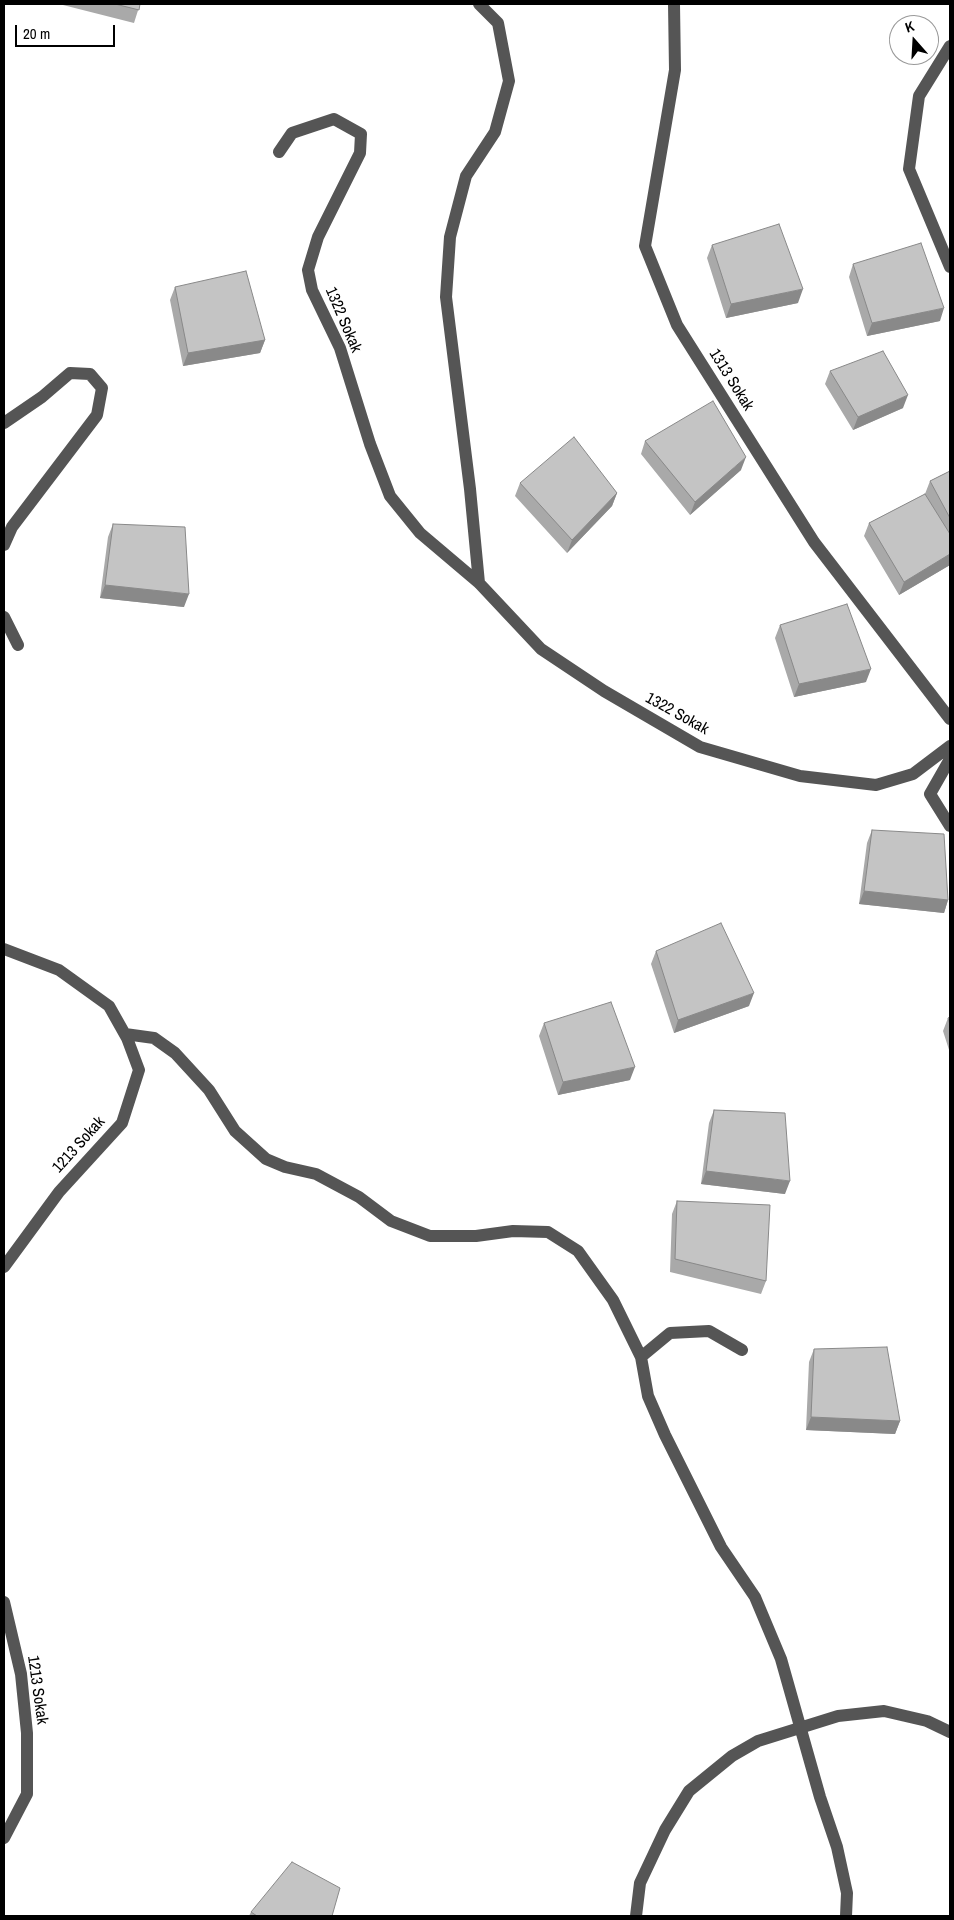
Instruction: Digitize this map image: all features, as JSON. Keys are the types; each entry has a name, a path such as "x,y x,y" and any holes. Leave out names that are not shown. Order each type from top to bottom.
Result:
{"street":[{"path":"479,4 498,22 509,81 494,132 466,176 450,237 446,297 470,488 479,583"},
{"name":"1313 Sokak","path":"674,4 675,70 645,246 677,325 814,542 950,718"},
{"path":"950,46 919,96 909,169 950,267"},
{"name":"1322 Sokak","path":"280,152 292,133 334,119 361,134 360,153 318,237 308,270 312,290 340,348 362,418 390,496 420,533 479,583 540,649 604,691 700,747 800,776 876,785 913,774 950,746"},
{"path":"4,423 42,397 70,373 90,374 102,388 98,415 12,527 4,545"},
{"path":"4,617 18,646"},
{"path":"950,758 930,794 950,826"},
{"name":"1213 Sokak","path":"4,949 59,970 109,1006 125,1034 139,1070 122,1123 58,1192 4,1267"},
{"path":"125,1034 154,1038 174,1053 209,1090 235,1131 266,1158 285,1167 316,1174 359,1197 391,1221 430,1236 476,1236 513,1231 548,1232 578,1251 613,1300 641,1357 648,1396 665,1435 722,1547 755,1597 782,1660 800,1727 837,1847 846,1893 846,1916"},
{"path":"641,1357 670,1333 709,1331 742,1350"},
{"name":"1213 Sokak","path":"4,1602 21,1674 27,1733 27,1794 4,1838"},
{"path":"636,1916 640,1884 665,1830 689,1791 732,1756 758,1741 838,1716 884,1711 927,1721 950,1732"}],"building":[{"path":"115,4 140,4 139,10"},
{"path":"779,224 803,289 731,304 712,245"},
{"path":"921,243 944,308 872,323 853,264"},
{"path":"246,271 265,340 188,353 175,287"},
{"path":"883,351 908,395 858,417 830,371"},
{"path":"713,401 746,457 695,502 645,441"},
{"path":"574,437 617,493 572,540 520,483"},
{"path":"950,471 950,518 930,481"},
{"path":"925,494 950,534 950,554 904,582 869,523"},
{"path":"113,524 185,527 189,594 105,585"},
{"path":"847,604 871,669 799,684 780,625"},
{"path":"872,830 944,834 948,900 864,891"},
{"path":"721,923 754,993 678,1020 656,951"},
{"path":"611,1002 635,1067 563,1082 544,1023"},
{"path":"714,1110 785,1113 790,1181 706,1171"},
{"path":"677,1201 770,1205 766,1281 675,1259"},
{"path":"887,1347 900,1421 811,1417 814,1349"},
{"path":"292,1862 340,1888 332,1916 257,1916 251,1912"}]}
